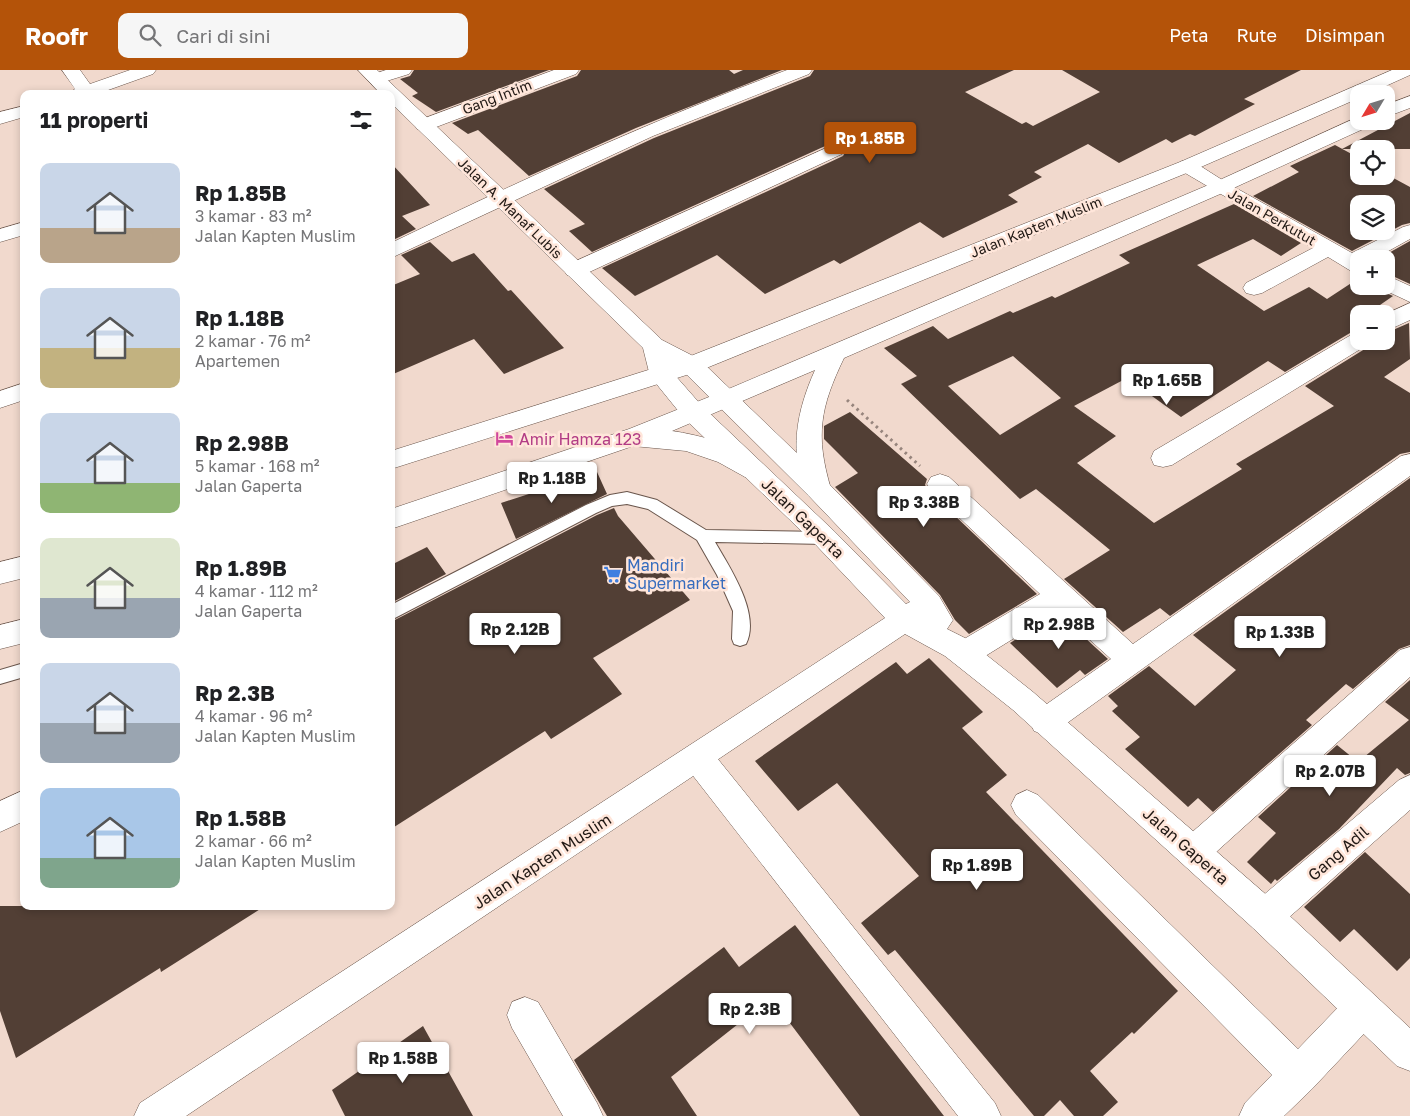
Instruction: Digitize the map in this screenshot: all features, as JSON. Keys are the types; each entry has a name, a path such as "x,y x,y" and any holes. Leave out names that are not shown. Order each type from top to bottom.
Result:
{"street":[{"path":"71,70 82,90"},
{"path":"92,90 147,70"},
{"path":"372,74 403,70"},
{"name":"Gang Intim","path":"424,125 570,70"},
{"path":"395,249 646,131 727,97 803,70"},
{"name":"Jalan Kapten Muslim","path":"395,459 662,376 691,365 1188,166 1403,71"},
{"name":"Jalan A. Manaf Lubis","path":"372,74 388,90"},
{"name":"Jalan A. Manaf Lubis","path":"395,97 500,200 654,346 691,365"},
{"path":"1395,108 1410,101"},
{"path":"0,118 20,112"},
{"path":"395,518 624,439 726,399 1220,187 1350,128"},
{"path":"575,270 835,150"},
{"name":"Jalan Perkutut","path":"1188,166 1220,187 1350,261"},
{"path":"0,236 20,229"},
{"path":"1378,250 1410,231"},
{"path":"1254,288 1328,249"},
{"path":"1395,287 1410,295"},
{"path":"1395,319 1410,310"},
{"path":"1163,458 1350,345"},
{"path":"654,346 662,376"},
{"path":"818,489 810,466 807,443 808,418 822,378 835,353"},
{"name":"Jalan Gaperta","path":"691,365 818,489 917,612"},
{"name":"Jalan Gaperta","path":"662,376 693,412 825,538 1023,701 1265,916 1410,1054"},
{"path":"0,400 20,392"},
{"path":"624,439 684,440 721,452 754,470"},
{"path":"1045,722 1410,463"},
{"path":"940,484 1132,661"},
{"path":"0,574 20,568"},
{"path":"959,650 1060,596"},
{"name":"Jalan Kapten Muslim","path":"153,1116 917,612"},
{"path":"0,637 20,632"},
{"path":"1193,852 1410,658"},
{"path":"698,758 982,1116"},
{"name":"Gang Adil","path":"1265,916 1410,790"},
{"path":"1027,805 1298,1076"},
{"path":"0,817 20,807"},
{"path":"1258,1116 1362,1009"},
{"path":"525,1015 584,1116"}],"lane":[{"path":"395,611 517,546 610,501 627,498 652,504 703,536 724,573 741,611 740,639"},
{"path":"703,536 825,538"},
{"path":"0,677 20,671"}],"path":[{"path":"822,378 940,484"}],"building":[{"path":"414,70 549,70 436,112 412,96 418,93 400,79 410,76"},
{"path":"581,70 729,70 734,74 743,70 782,70 636,128 529,176 478,130 468,134 452,123 577,76"},
{"path":"814,70 1014,70 965,92 1022,124 1026,122 1033,126 1100,92 1062,70 1301,70 1244,99 1255,104 1195,136 1190,134 1172,143 1166,139 1119,163 1088,144 1034,172 1042,177 1008,195 1018,202 943,238 920,222 840,264 834,260 765,294 717,255 635,296 602,268 843,156 847,150 843,144 834,142 592,252 569,231 585,224 544,189 654,138 810,76"},
{"path":"1410,113 1410,149 1395,149 1395,140 1359,140 1378,130 1395,130 1395,121"},
{"path":"1335,145 1350,153 1350,185 1395,185 1395,179 1410,187 1410,223 1395,229 1395,195 1350,195 1350,240 1373,240 1350,250 1253,196 1299,172 1290,166"},
{"path":"1350,145 1350,149 1342,149"},
{"path":"395,167 430,205 402,216 416,229 395,239"},
{"path":"1234,204 1301,243 1281,256 1253,239 1197,265 1264,311 1309,287 1327,299 1350,284 1350,295 1393,296 1380,305 1350,305 1350,333 1285,372 1268,361 1181,417 1127,378 1074,406 1116,436 1077,463 1154,523 1242,469 1236,464 1334,406 1305,386 1363,350 1395,350 1395,329 1409,323 1410,359 1384,377 1410,393 1410,452 1400,454 1170,616 1160,608 1123,632 1064,579 1110,550 1036,489 1020,499 901,384 917,376 884,348 933,326 948,339 1010,311 1013,313 1052,296 1055,298 1130,263 1119,255","holes":["1013,356 1061,398 1000,435 948,386"]},
{"path":"1410,241 1410,284 1395,277 1394,250"},
{"path":"430,242 452,262 474,253 564,348 504,374 474,339 395,373 395,284 420,274 401,255"},
{"path":"850,412 927,479 925,485 930,492 1037,594 969,634 955,620 940,595 835,487 858,473 824,439 824,426"},
{"path":"597,472 607,494 516,539 501,503"},
{"path":"1410,478 1410,645 1399,649 1353,689 1346,684 1306,720 1312,725 1213,812 1198,798 1188,807 1125,749 1140,737 1112,711 1118,706 1108,696 1149,666 1195,706 1236,670 1193,635"},
{"path":"614,508 618,516 690,600 593,658 622,694 551,739 545,731 395,826 395,620 597,515"},
{"path":"427,547 446,574 395,601 395,563"},
{"path":"1058,613 1108,659 1085,675 1080,670 1057,688 1010,643"},
{"path":"929,658 983,712 962,728 1007,775 986,792 1178,991 1134,1034 1132,1032 1090,1071 1118,1102 1103,1116 1074,1116 1060,1100 1044,1116 1034,1116 895,950 888,955 861,923 919,876 837,783 798,811 755,761 896,662 907,674"},
{"path":"1410,680 1410,773 1405,775 1397,768 1339,829 1271,884 1247,862 1276,833 1258,817 1337,745 1358,762 1409,720 1385,702"},
{"path":"1365,852 1410,894 1410,958 1397,971 1354,929 1340,942 1304,907"},
{"path":"0,906 20,906 20,910 259,910 161,972 160,968 16,1058 0,1011"},
{"path":"795,925 944,1116 860,1116 771,998 671,1077 697,1116 607,1116 574,1060 724,947 739,967"},
{"path":"423,1026 473,1116 345,1116 332,1090"}],"place":[{"name":"Amir Hamza 123","path":"505,439"},
{"name":"Mandiri Supermarket","path":"613,574"}]}
